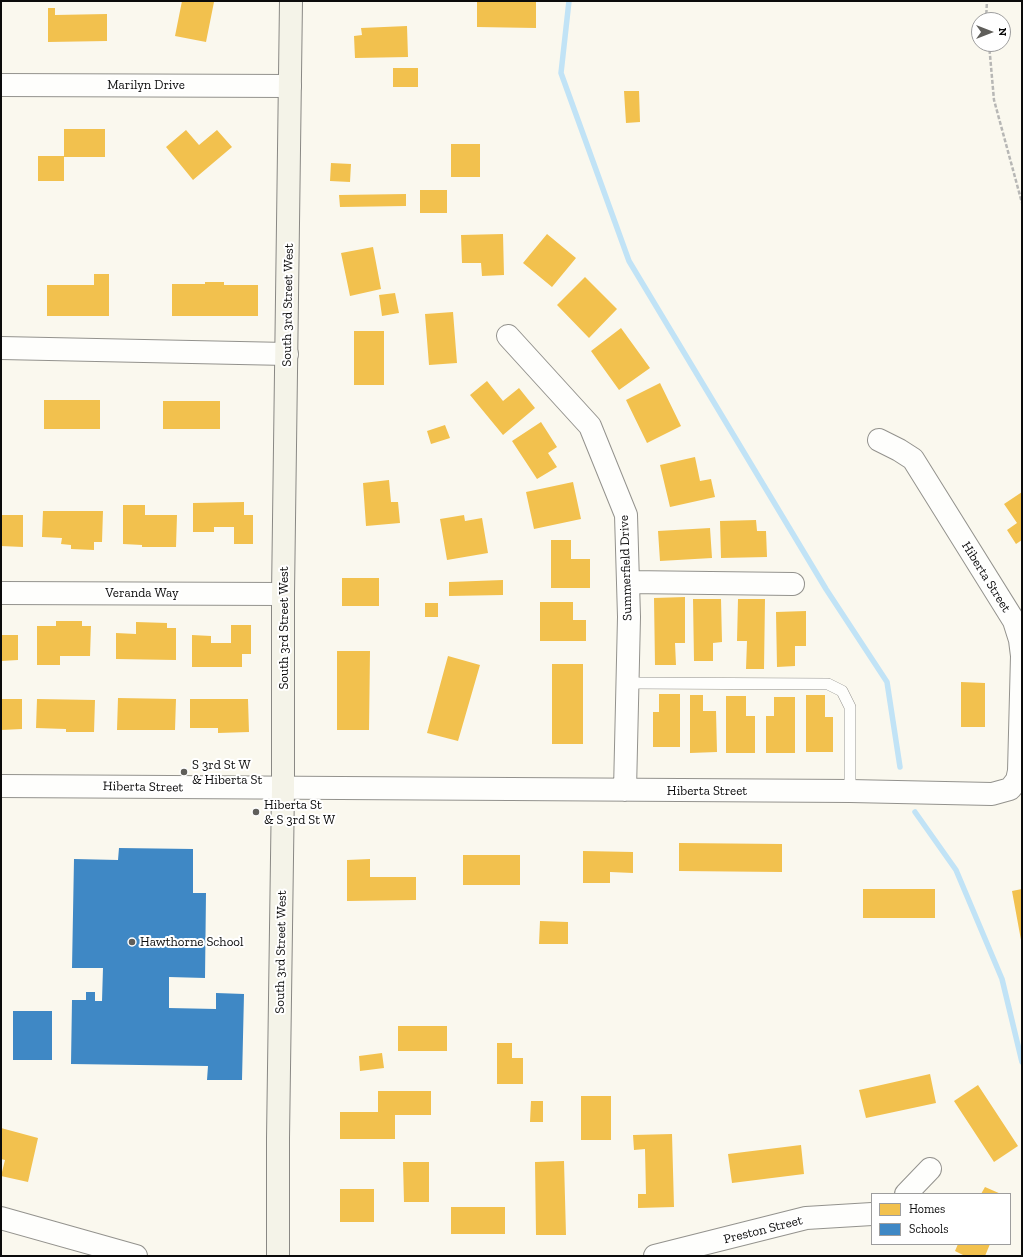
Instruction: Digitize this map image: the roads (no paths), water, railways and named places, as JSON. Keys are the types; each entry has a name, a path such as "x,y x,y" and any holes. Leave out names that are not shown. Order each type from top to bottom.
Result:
{"street":[{"name":"South 3rd Street West","path":"278,1256 278,1138 283,788 283,594 291,1"},
{"name":"Marilyn Drive","path":"1,84 290,86"},
{"name":"Summerfield Drive","path":"508,336 590,426 626,515 628,582 625,790"},
{"path":"1,348 287,354"},
{"name":"Hiberta Street","path":"1,786 850,791 992,794 1010,789 1017,780 1019,772 1022,656 1020,640 1014,621 913,459 879,440"},
{"path":"628,582 793,584"},
{"name":"Veranda Way","path":"1,593 283,594"},
{"path":"907,1193 930,1170"},
{"name":"Preston Street","path":"655,1256 687,1253 806,1218 871,1214"},
{"path":"1,1218 136,1256"}],"lane":[{"path":"627,683 828,684 842,691 850,707 850,791"}],"waterway":[{"path":"569,1 561,73 629,261 826,589 887,682 900,767"},
{"path":"915,812 956,870 1002,979 1022,1062"}],"place":[{"name":"S 3rd St W & Hiberta St","path":"184,772"},
{"name":"Hiberta St & S 3rd St W","path":"256,812"},
{"name":"Hawthorne School","path":"132,942"}]}
